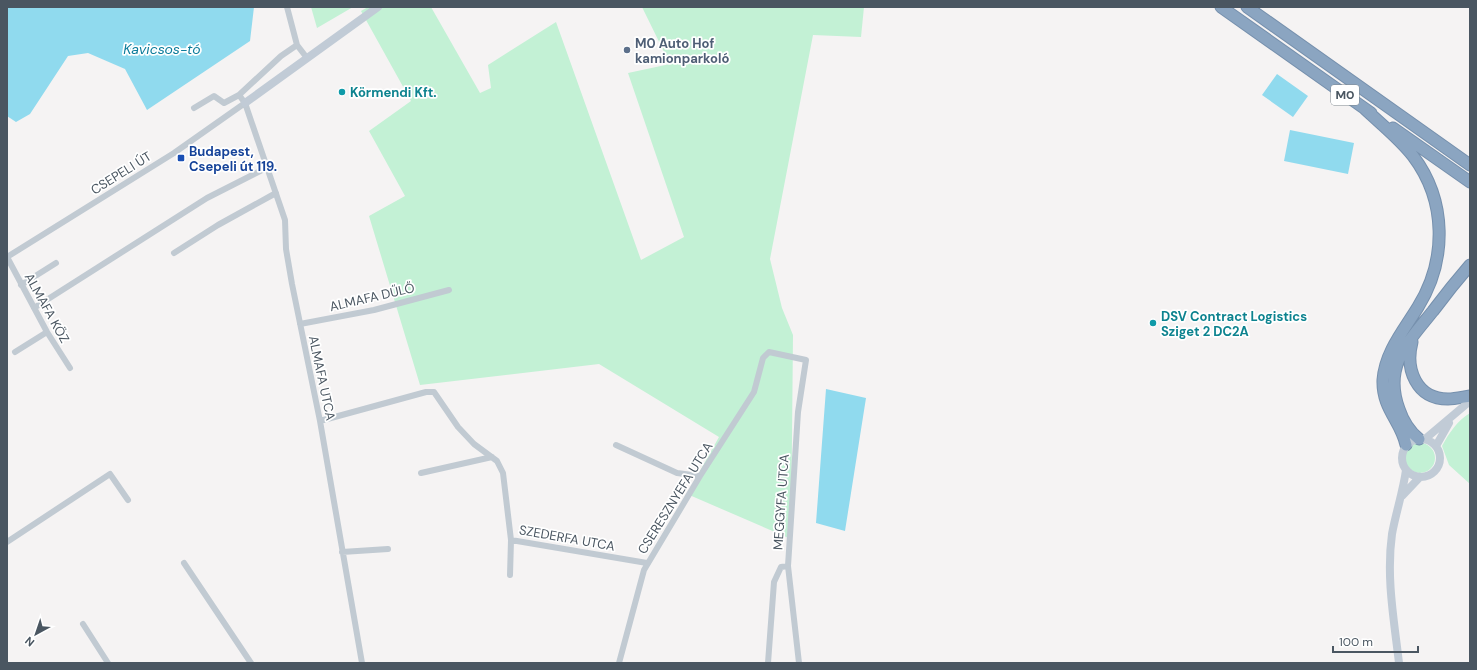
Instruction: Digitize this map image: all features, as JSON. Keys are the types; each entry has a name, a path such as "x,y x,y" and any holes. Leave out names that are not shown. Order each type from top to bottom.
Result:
{"highway":[{"name":"M0","path":"1220,7 1470,182"},
{"name":"M0","path":"1247,7 1470,164"},
{"path":"1365,109 1416,160 1430,184 1439,219 1438,254 1431,283 1389,354 1385,367 1384,394 1406,445"},
{"path":"1422,439 1411,433 1395,400 1393,388 1394,376 1399,356 1414,334 1470,266"},
{"path":"1414,334 1408,355 1411,373 1418,385 1425,391 1440,398 1448,399 1470,396"}],"main road":[{"path":"245,103 378,7"},
{"path":"1399,663 1390,575 1392,534 1402,497 1406,470 1402,459 1406,445 1412,441 1422,439 1453,417 1470,401"},
{"path":"1436,446 1453,417"},
{"path":"1402,497 1420,477 1432,473 1436,469 1440,457 1436,446 1422,439"},
{"path":"1406,470 1413,475 1420,477"}],"street":[{"path":"287,7 297,45 307,58"},
{"path":"194,108 214,96 224,102 239,95 281,56 297,45"},
{"name":"ALMAFA UTCA","path":"239,95 245,103 268,166 286,227 286,249 320,420 362,663"},
{"name":"CSEPELI ÚT","path":"7,257 174,153 245,103"},
{"path":"34,308 207,198 268,166"},
{"path":"174,253 218,225 276,193"},
{"name":"ALMAFA KÖZ","path":"7,257 47,332 70,368"},
{"path":"21,285 56,263"},
{"name":"ALMAFA DŰLŐ","path":"300,324 374,310 449,290"},
{"path":"15,352 47,332"},
{"name":"CSERESZNYEFA UTCA","path":"619,663 647,563 700,476 754,392 763,358 766,353 775,352 806,360"},
{"name":"MEGGYFA UTCA","path":"768,663 774,582 781,566 788,566 798,412 806,360"},
{"name":"SZEDERFA UTCA","path":"320,420 426,392 434,392 466,436 500,464 503,473 511,540 647,563"},
{"path":"616,445 677,472 700,476"},
{"path":"421,473 492,457"},
{"path":"7,542 110,474 128,500"},
{"path":"510,575 509,545 511,540"},
{"path":"342,552 388,549"},
{"path":"184,563 252,663"},
{"path":"788,566 799,663"},
{"path":"83,624 108,663"}],"green space":[{"path":"311,7 353,7 317,28"},
{"path":"368,7 431,7 480,93 491,88 488,65 556,22 641,260 684,237 628,73 670,64 642,7 864,7 861,37 813,35 770,259 782,308 793,335 791,539 687,494 719,437 599,364 420,385 369,216 405,196 369,131 411,101 361,11"},
{"path":"1470,413 1470,484 1449,465 1442,446 1454,427"},
{"path":"1420,443 1431,447 1435,458 1431,469 1420,473 1409,469 1405,458 1409,447"}],"water":[{"name":"Kavicsos-tó","path":"7,7 254,7 250,41 147,110 125,69 88,53 68,56 30,114 16,122 7,116"},
{"path":"1277,74 1308,96 1293,117 1262,95"},
{"path":"1290,130 1354,143 1348,174 1284,161"},
{"path":"826,389 866,398 845,531 816,523"}],"place":[{"name":"M0 Auto Hof kamionparkoló","path":"627,50"},
{"name":"Körmendi Kft.","path":"342,92"},
{"name":"Budapest, Csepeli út 119.","path":"181,158"},
{"name":"DSV Contract Logistics Sziget 2 DC2A","path":"1153,323"}]}
